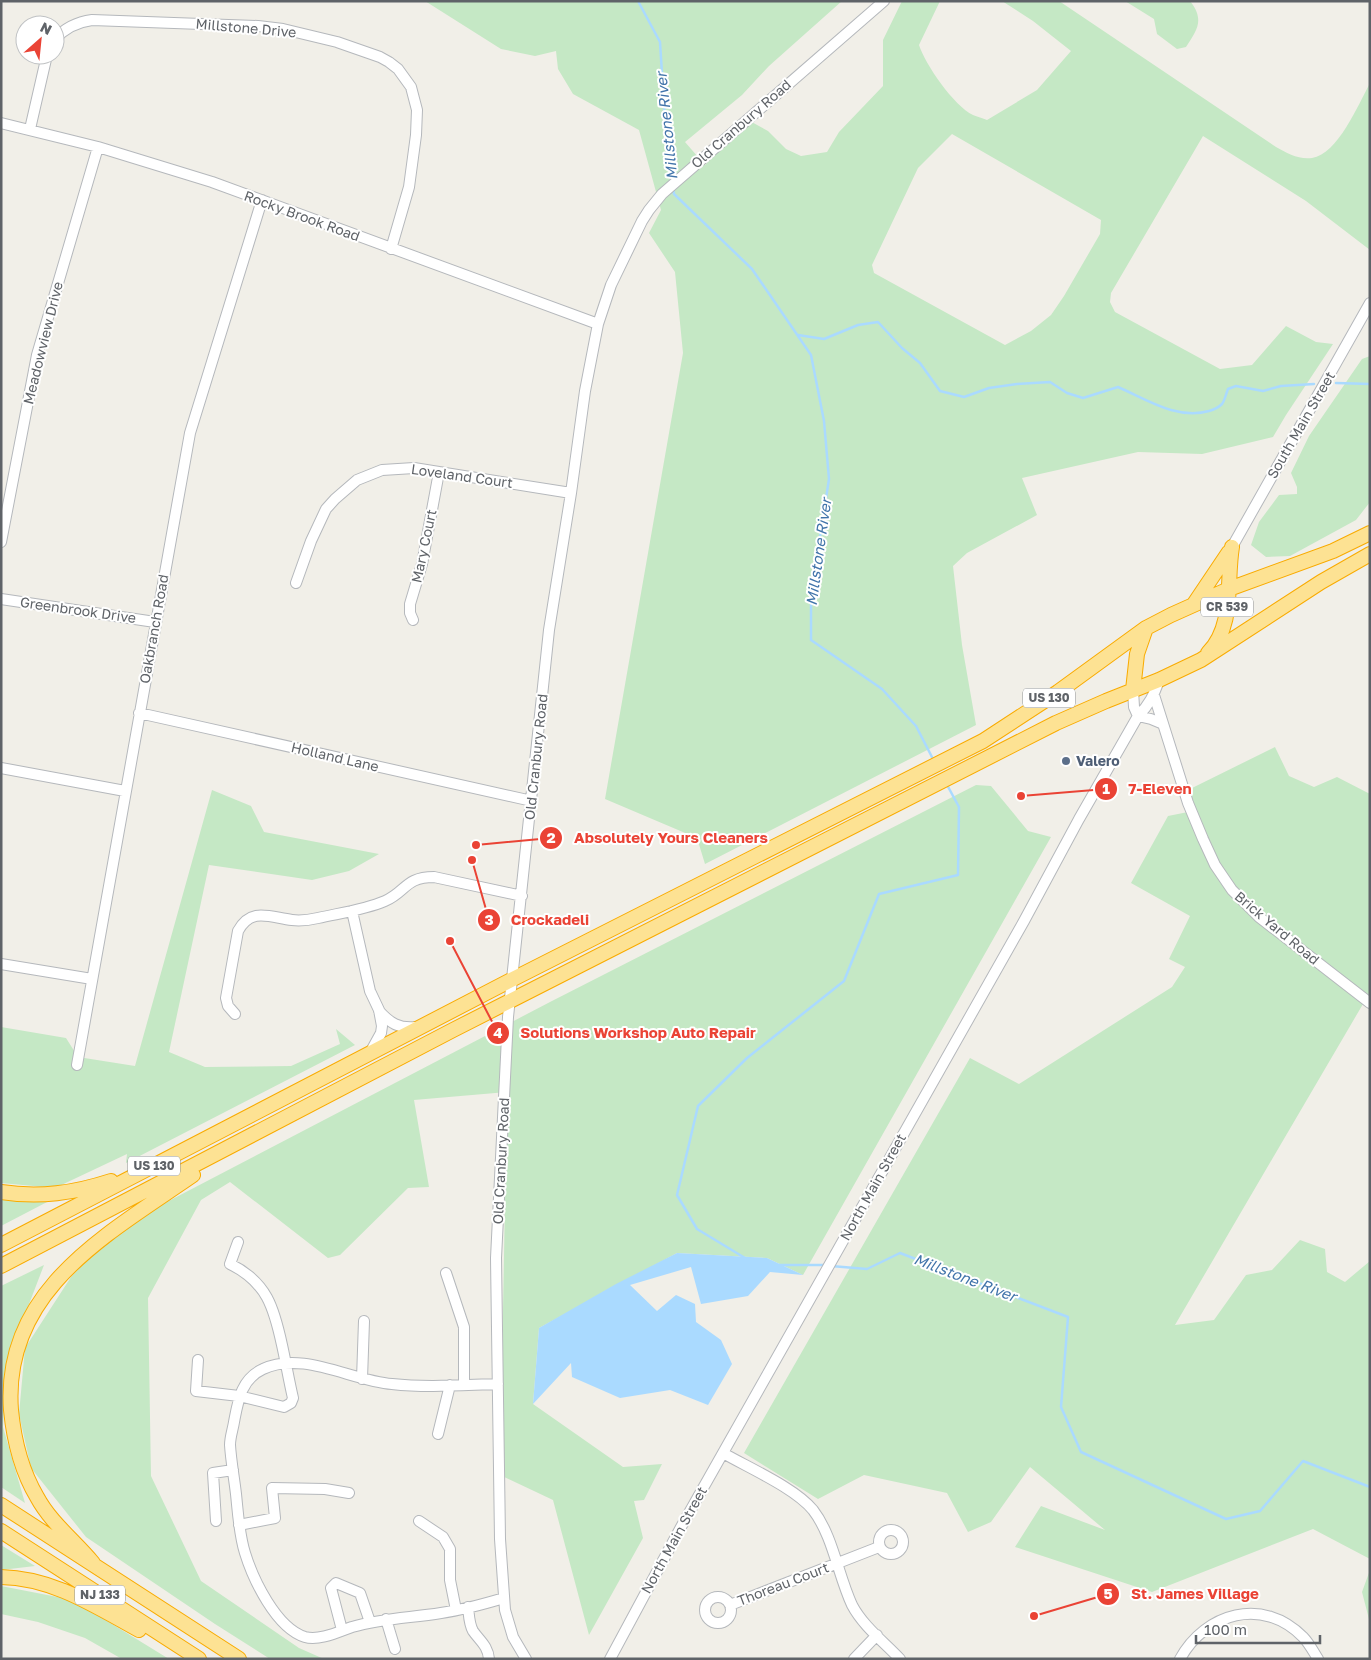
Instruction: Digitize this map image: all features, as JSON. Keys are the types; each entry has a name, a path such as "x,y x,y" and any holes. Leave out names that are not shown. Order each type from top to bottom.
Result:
{"highway":[{"name":"US 130","path":"1,1245 513,979 947,760 1014,722 1146,628 1229,589 1333,551 1370,533"},
{"name":"CR 539","path":"1201,660 1212,650 1224,628 1232,547"},
{"name":"CR 539","path":"1198,603 1232,547"},
{"name":"US 130","path":"1,1266 510,1001 1056,723 1159,680 1201,660 1321,582 1370,554"},
{"path":"1230,562 1238,573 1247,578 1259,578"},
{"path":"1198,603 1216,607 1221,612 1224,628"},
{"path":"1134,690 1137,654 1146,628"},
{"path":"1135,667 1147,678 1159,680"},
{"path":"93,1564 48,1514 28,1481 21,1463 10,1402 13,1365 19,1342 30,1316 42,1297 80,1256 240,1142"},
{"path":"1,1192 33,1196 69,1193 150,1168"},
{"name":"NJ 133","path":"1,1505 239,1659"},
{"name":"NJ 133","path":"1,1531 199,1659"},
{"path":"1,1578 28,1580 68,1592 193,1659"}],"street":[{"name":"Old Cranbury Road","path":"526,1659 520,1651 509,1626 504,1598 500,1539 496,1258 510,1001 549,630 585,391 598,324 603,304 620,264 648,210 662,194 884,1"},
{"name":"Millstone Drive","path":"65,30 73,25 92,20 258,26 292,31 337,42 389,62 398,69 411,87 416,110 414,153 409,188 391,249"},
{"path":"30,129 45,65"},
{"name":"Rocky Brook Road","path":"1,123 98,146 185,173 598,324"},
{"name":"Meadowview Drive","path":"1,542 37,355 98,146"},
{"name":"Oakbranch Road","path":"77,1065 190,433 262,200"},
{"name":"South Main Street","path":"1232,547 1370,303"},
{"name":"Loveland Court","path":"296,583 311,541 326,509 357,480 382,470 414,468 571,493"},
{"name":"Mary Court","path":"413,620 410,613 410,604 422,564 439,472"},
{"name":"Greenbrook Drive","path":"1,599 155,622"},
{"path":"1154,696 1159,680"},
{"path":"1134,690 1134,707 1138,716 1163,724"},
{"name":"North Main Street","path":"610,1659 723,1453 1020,930 1079,819 1138,716 1154,696"},
{"name":"Brick Yard Road","path":"1154,696 1188,802 1215,865 1232,890 1259,917 1370,1003"},
{"name":"Holland Lane","path":"139,713 532,801"},
{"path":"1,768 125,791"},
{"path":"235,1014 228,1006 226,998 238,931 246,920 260,915 305,920 352,911 386,901 407,884 415,879 424,877 434,877 522,896"},
{"path":"352,911 370,991 379,1010 388,1021 395,1025 408,1028 420,1027"},
{"path":"1,964 92,979"},
{"path":"370,1053 381,1033 382,1026 379,1010"},
{"path":"198,1360 196,1391 239,1396 284,1407 288,1406 293,1398 275,1315 270,1302 254,1280 245,1272 230,1264 238,1242"},
{"path":"446,1273 464,1327 464,1384"},
{"path":"362,1379 364,1321"},
{"path":"498,1384 410,1386 362,1379 317,1366 286,1364 268,1367 254,1374 247,1381 239,1396 230,1443 241,1540 249,1565 269,1606 285,1624 305,1637 321,1637 370,1622 456,1610 504,1598"},
{"path":"438,1434 450,1385"},
{"path":"723,1453 794,1493 813,1510 821,1523 852,1605 860,1618 900,1659"},
{"path":"216,1521 213,1473 233,1470"},
{"path":"239,1525 275,1518 272,1488 325,1488 349,1493"},
{"path":"419,1521 443,1537 450,1549 450,1580 456,1610"},
{"name":"Thoreau Court","path":"730,1605 879,1547"},
{"path":"342,1630 331,1588 336,1582 360,1593 370,1622"},
{"path":"468,1607 471,1626 488,1650 489,1659"},
{"path":"1180,1659 1195,1637 1214,1622 1230,1616 1252,1613 1275,1618 1291,1627 1303,1638 1318,1659"},
{"path":"386,1619 395,1649"},
{"path":"854,1659 877,1635"}],"green space":[{"path":"425,1 842,1 769,66 742,95 685,142 705,165 748,120 768,131 786,149 801,156 827,152 839,132 883,86 883,40 902,1 940,1 919,45 922,53 941,84 957,103 973,115 987,120 1037,90 1071,51 1033,21 1002,1 1059,1 1276,147 1298,157 1312,158 1321,155 1330,148 1346,127 1370,83 1370,250 1306,201 1203,136 1111,293 1110,302 1115,312 1220,369 1252,365 1286,326 1316,342 1333,344 1273,437 1202,454 1138,452 1022,478 1037,515 967,553 953,566 962,645 976,725 705,864 697,838 605,799 683,353 675,272 649,233 661,210 639,130 573,94 558,69 556,51 535,56 501,49","holes":["952,134 1101,220 1100,234 1051,315 1031,331 1005,345 874,273 872,265 918,168"]},
{"path":"1125,1 1190,1 1197,14 1198,25 1186,47 1177,49 1157,34 1154,19"},
{"path":"1370,356 1370,502 1356,520 1290,556 1266,557 1251,545 1259,522 1279,495 1297,494 1297,487 1291,473 1309,436 1362,359"},
{"path":"1275,747 1289,776 1314,787 1337,777 1370,794 1370,992 1175,1325 1214,1320 1246,1275 1272,1270 1300,1240 1325,1249 1327,1272 1345,1282 1370,1261 1370,1559 1313,1529 1152,1592 1015,1547 1041,1506 1105,1530 1030,1467 991,1522 968,1532 947,1493 864,1475 818,1499 744,1453 970,1058 1019,1084 1172,987 1185,967 1169,959 1190,916 1131,883 1168,816 1193,811 1186,791"},
{"path":"976,785 991,786 1028,831 1051,837 803,1275 767,1258 677,1253 539,1328 533,1404 623,1467 662,1464 644,1500 634,1501 643,1538 589,1635 553,1500 500,1475 507,1092 414,1100 429,1187 408,1188 340,1255 328,1258 230,1182 201,1200 148,1298 151,1476 201,1581 299,1648 324,1659 270,1659 215,1624 86,1537 31,1468 19,1414 25,1348 71,1277 117,1228 550,1002"},
{"path":"212,790 251,806 264,832 379,854 349,871 312,880 209,865 169,1052 205,1067 291,1066 340,1044 336,1029 355,1045 126,1163 127,1154 55,1188 1,1183 1,1027 66,1038 78,1057 135,1066"},
{"path":"1,1196 49,1201 1,1226"},
{"path":"44,1265 6,1364 3,1427 25,1503 1,1487 1,1286"},
{"path":"1,1545 35,1566 1,1570"},
{"path":"1370,1570 1370,1623 1362,1592"},
{"path":"1,1586 73,1600 169,1659 122,1659 85,1638 38,1622 1,1614"}],"water":[{"path":"677,1253 767,1258 803,1275 770,1272 748,1296 701,1304 691,1267 630,1285 657,1311 676,1295 695,1304 696,1322 721,1340 732,1364 708,1405 670,1390 620,1398 572,1377 571,1363 533,1404 539,1328 616,1284"}],"waterway":[{"name":"Millstone River","path":"638,1 660,42 667,154 672,180"},
{"name":"Millstone River","path":"673,188 674,194 752,269 811,355 824,421 829,479 811,595 811,640 882,689 916,726 934,761"},
{"path":"798,335 824,339 858,325 878,322 902,348 920,363 940,391 964,397 989,388 1050,382 1067,393 1083,398 1118,387 1173,411 1197,413 1211,411 1222,404 1228,389 1236,386 1263,391 1281,386 1314,384"},
{"path":"1336,383 1370,384"},
{"name":"Millstone River","path":"745,1258 697,1229 677,1195 698,1106 747,1058 844,981 879,894 958,875 959,807 946,783"},
{"name":"Millstone River","path":"831,1266 867,1269 900,1253 1068,1317 1061,1407 1081,1452 1226,1519 1260,1511 1303,1461 1370,1487"},
{"name":"Millstone River","path":"779,1265 826,1265"}],"place":[{"name":"Valero","path":"1066,761"},
{"name":"7-Eleven","path":"1021,796"},
{"name":"Absolutely Yours Cleaners","path":"476,845"},
{"name":"Crockadeli","path":"472,860"},
{"name":"Solutions Workshop Auto Repair","path":"450,941"},
{"name":"St. James Village","path":"1034,1616"}]}
